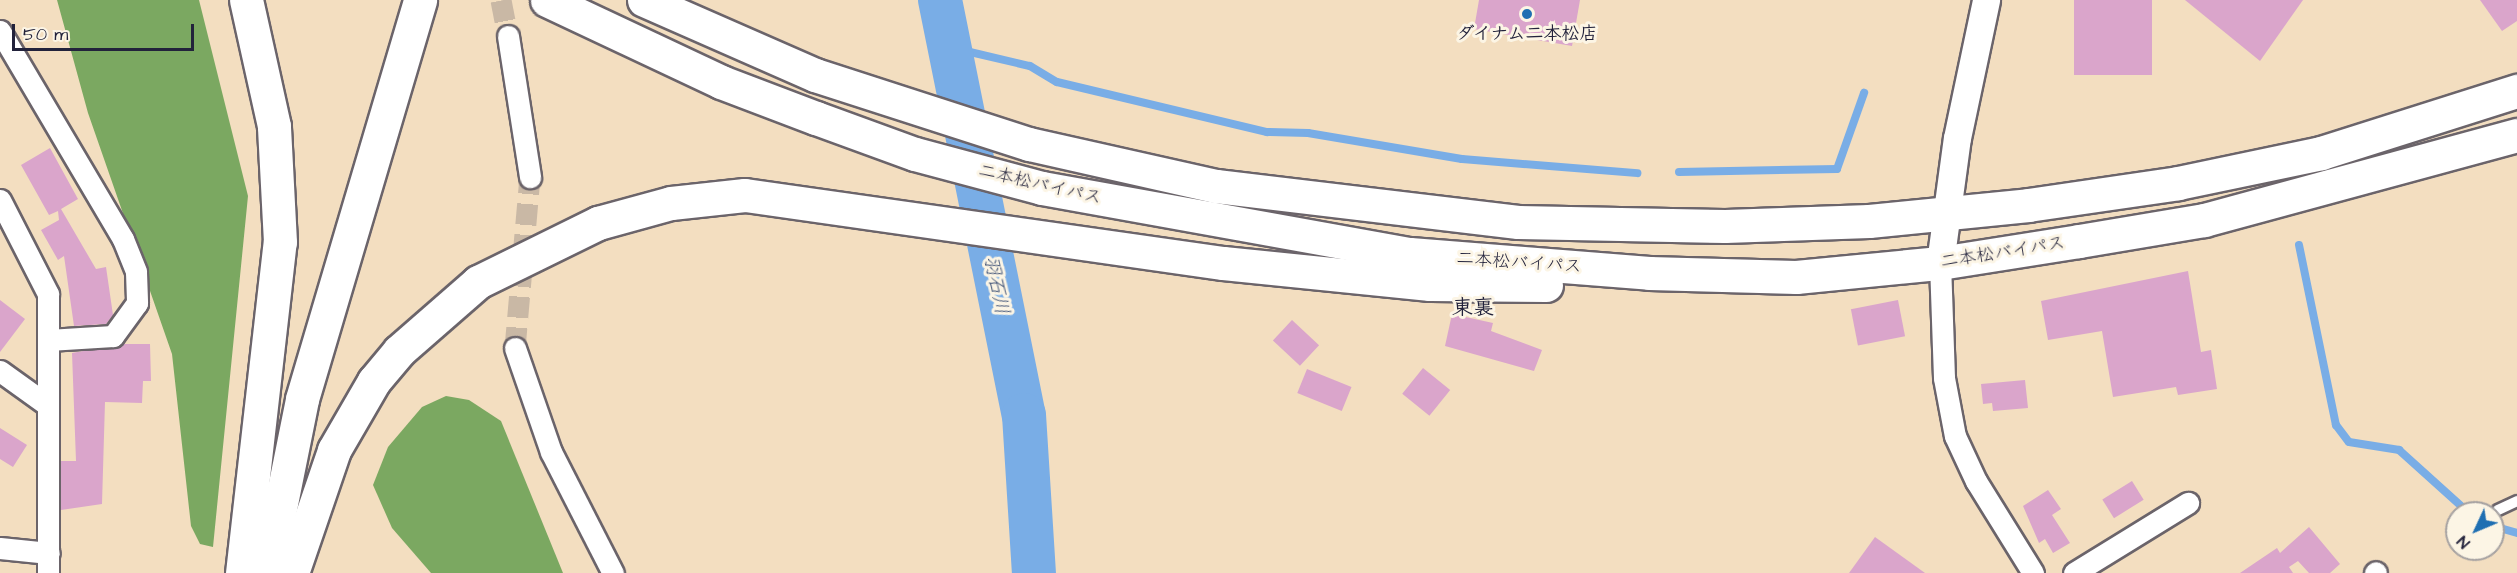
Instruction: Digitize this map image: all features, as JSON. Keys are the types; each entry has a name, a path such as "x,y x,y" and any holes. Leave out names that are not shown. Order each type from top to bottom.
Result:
{"highway":[{"path":"242,573 280,242 274,126 246,0"},
{"path":"267,573 302,399 380,98 397,0"},
{"path":"255,573 290,381 380,98 420,0"},
{"name":"二本松バイパス","path":"547,0 721,82 915,154 1042,188 1410,254 1649,273 1796,277 1940,263 2204,220 2517,135"},
{"name":"二本松バイパス","path":"644,0 804,71 923,114 1029,144 1216,186 1518,222 1725,226 1944,214 2189,181 2321,153 2517,90"},
{"path":"292,573 334,450 374,381 399,351 478,282 598,223 671,203 745,195 942,220 1223,263 1430,284 1710,285 1796,277"}],"street":[{"path":"1986,0 1944,214 1940,263 1944,378 1955,436 1976,482 2033,573"},
{"path":"0,31 123,239 136,272 137,303 113,336 48,340"},
{"path":"508,36 530,177"},
{"path":"0,201 42,278 48,340 46,404 49,563 0,548"},
{"path":"515,348 551,452 613,573"},
{"path":"0,371 46,404"},
{"path":"2074,573 2188,502"}],"green space":[{"path":"57,0 199,0 248,196 213,547 200,544 191,526 172,354 88,113"},
{"path":"446,396 469,400 501,421 563,573 431,573 392,528 373,485 388,447 422,407"}],"building":[{"name":"ダイナム二本松店","path":"1479,0 1580,0 1572,46 1474,29"},
{"path":"2074,0 2152,0 2152,75 2074,75"},
{"path":"2185,0 2303,0 2260,61"},
{"path":"2480,0 2517,0 2517,21 2502,31"},
{"path":"50,148 78,199 61,209 96,269 106,267 113,315 106,324 74,326 64,256 58,260 41,230 59,220 58,211 49,215 21,165"},
{"path":"2188,271 2201,352 2211,350 2217,389 2178,395 2176,387 2113,397 2102,331 2048,340 2041,301"},
{"path":"0,300 25,319 0,352"},
{"path":"1898,300 1905,336 1858,345 1851,309"},
{"path":"1452,314 1493,323 1491,331 1542,350 1534,371 1445,346"},
{"path":"1292,320 1319,345 1300,366 1273,340"},
{"path":"123,344 150,344 151,381 143,381 142,403 105,402 102,504 61,510 61,461 76,461 72,353"},
{"path":"1423,368 1450,390 1429,416 1402,394"},
{"path":"1307,369 1352,387 1342,411 1297,393"},
{"path":"2025,380 2028,408 1993,411 1992,403 1983,404 1981,384"},
{"path":"0,428 27,445 13,467 0,459"},
{"path":"2132,481 2144,500 2114,518 2102,500"},
{"path":"2048,490 2061,509 2052,515 2070,543 2053,553 2045,539 2039,543 2023,506"},
{"path":"2309,527 2340,564 2330,573 2309,573 2298,561 2289,567 2293,573 2240,573 2277,548 2280,553"},
{"path":"1875,537 1925,573 1849,573"}],"waterway":[{"name":"羽石川","path":"940,0 1024,415 1034,573"},
{"path":"953,48 1030,66 1057,82 1267,132 1308,133 1462,159 1637,173"},
{"path":"1679,172 1837,169 1864,93"},
{"path":"2299,245 2336,425 2349,442 2399,450 2456,501"},
{"path":"2505,530 2517,533"}],"tunnel":[{"path":"501,0 508,36"},
{"path":"515,348 530,177"}],"place":[{"name":"ダイナム二本松店","path":"1527,14"}],"district":[{"name":"東裏","path":"1473,308"}]}
